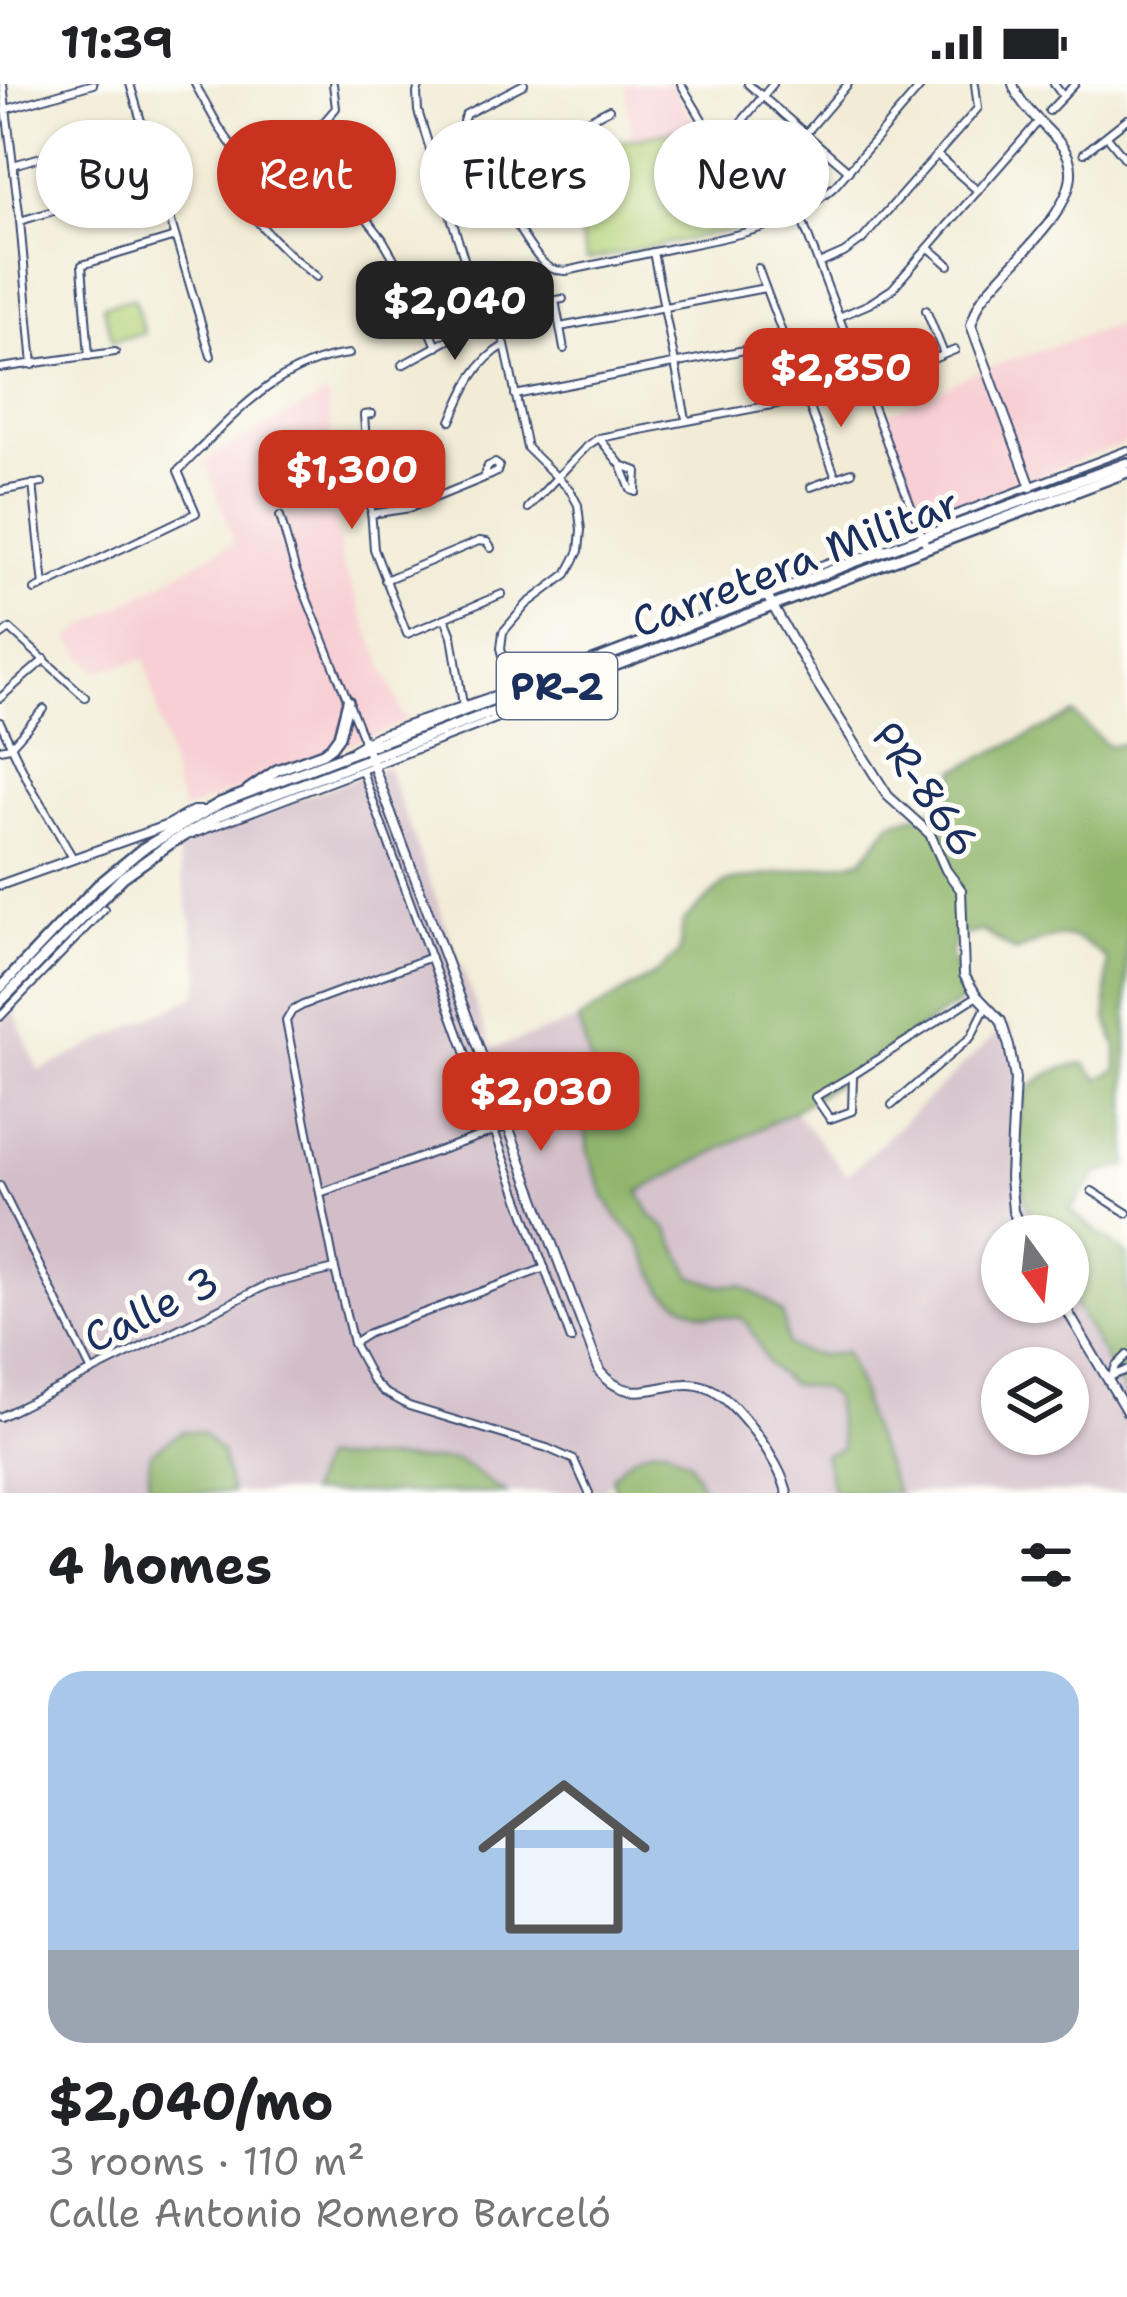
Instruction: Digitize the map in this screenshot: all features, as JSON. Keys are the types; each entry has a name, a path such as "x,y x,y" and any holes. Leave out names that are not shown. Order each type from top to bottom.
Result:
{"main road":[{"name":"Carretera Militar","path":"0,1002 145,854 246,803 770,601 922,537 1127,463"},
{"name":"Carretera Militar","path":"922,537 1127,472"},
{"path":"244,794 277,770 331,747 348,701"},
{"name":"Carretera Militar","path":"0,988 85,897 205,811 336,760 369,753"}],"street":[{"path":"3,84 33,365"},
{"path":"3,110 93,84"},
{"path":"130,84 211,356"},
{"path":"195,84 217,123"},
{"path":"326,120 336,108 333,84"},
{"path":"420,84 418,111 460,250 496,314 527,448 570,490 578,505 579,551 567,574 527,604 503,632 501,648 512,699"},
{"path":"464,120 466,114 524,84"},
{"path":"681,84 704,121 723,136 733,132 773,84"},
{"path":"748,84 789,120"},
{"path":"817,120 848,84"},
{"path":"829,191 923,84"},
{"path":"818,264 844,254 862,239 978,108 975,84"},
{"path":"1013,84 1067,154 1072,172 1070,191 1059,210 980,302 971,326 1030,487"},
{"path":"1054,84 1064,96"},
{"path":"1049,111 1075,84"},
{"path":"589,120 609,110"},
{"path":"1084,154 1127,119"},
{"path":"838,317 892,289 1038,122"},
{"path":"1107,136 1127,161"},
{"path":"829,154 849,171"},
{"path":"937,155 978,191"},
{"path":"13,165 36,158"},
{"path":"20,221 36,216"},
{"path":"265,228 288,256 317,277"},
{"path":"374,228 416,297 437,347"},
{"path":"520,228 539,258 566,271 763,228"},
{"path":"805,228 922,537"},
{"path":"89,356 82,265 176,236"},
{"path":"929,248 949,266"},
{"path":"653,252 686,419"},
{"path":"758,268 836,478"},
{"path":"560,328 765,288"},
{"path":"556,300 564,350"},
{"path":"926,310 944,354"},
{"path":"402,365 496,314"},
{"path":"515,394 784,342"},
{"path":"451,422 471,376 491,353 506,345"},
{"path":"527,508 599,437 866,387 955,350"},
{"path":"0,368 115,352"},
{"path":"32,484 39,588 196,513 178,471 262,388 312,362 349,354"},
{"path":"368,415 374,549 407,634 502,594"},
{"path":"599,437 621,465"},
{"path":"770,601 776,583 784,579 922,537 1006,495 1127,450"},
{"path":"811,488 852,472"},
{"path":"371,514 410,508 483,478"},
{"path":"0,491 42,482"},
{"path":"1006,495 1039,496"},
{"path":"280,516 295,569 369,753 600,1372 612,1385 639,1393 683,1384 707,1387 749,1426 777,1462 787,1493"},
{"path":"385,580 479,542 491,548"},
{"name":"PR-866","path":"770,601 888,796 930,834 946,871 961,890 964,975 1000,1021 1015,1078 1010,1177 1015,1215"},
{"path":"445,618 463,705"},
{"path":"0,636 10,628 85,697"},
{"path":"0,698 45,659"},
{"path":"357,724 370,732 388,731 493,694 512,699"},
{"path":"369,753 496,719 512,699"},
{"path":"0,749 11,746 44,710"},
{"path":"0,722 73,857"},
{"path":"388,731 369,753 362,771 571,1340"},
{"path":"171,843 362,771"},
{"path":"0,885 168,825 193,811 205,811"},
{"path":"132,837 145,854"},
{"path":"0,1017 104,910"},
{"path":"77,922 80,935"},
{"path":"431,957 292,1011 286,1021 353,1343 384,1392 410,1406 574,1460 590,1493"},
{"path":"853,1075 851,1111 830,1119 815,1097 976,996"},
{"path":"892,1105 971,1037 986,1007"},
{"path":"320,1193 508,1126"},
{"path":"0,1186 92,1372"},
{"path":"1092,1191 1127,1213"},
{"path":"353,1343 545,1268"},
{"name":"Calle 3","path":"0,1417 267,1286 334,1269"},
{"path":"1076,1323 1112,1378 1127,1412"},
{"path":"1112,1378 1127,1355"},
{"path":"1112,1378 1127,1370"}],"shaded area":[{"path":"626,84 674,84 694,120 654,120 654,135 631,140"},
{"path":"1127,321 1127,442 922,519 881,417 979,371"},
{"path":"328,394 341,561 406,722 184,811 145,659 98,671 69,640 88,624 234,542 205,460"},
{"path":"387,767 492,1049 578,1020 594,1074 588,1153 605,1197 640,1242 663,1291 740,1318 748,1324 768,1364 790,1384 821,1389 833,1397 842,1448 825,1456 834,1493 705,1493 690,1462 646,1448 619,1467 603,1493 506,1493 456,1460 321,1459 308,1493 231,1493 221,1453 150,1453 148,1493 0,1493 0,1025 13,1010 39,1071 197,995 201,974 177,848"},
{"path":"1009,1022 1023,1100 1017,1161 1030,1215 981,1215 981,1323 1085,1323 1127,1398 1127,1493 897,1493 866,1418 861,1392 824,1356 804,1354 787,1345 783,1314 741,1285 718,1285 691,1276 668,1230 651,1215 639,1192 794,1111 847,1175"}],"green space":[{"path":"654,135 654,228 745,228 587,260 579,228 630,228 630,140"},
{"path":"134,298 144,333 113,341 103,306"},
{"path":"1074,714 1108,746 1127,743 1127,1166 1098,1173 1070,1210 1076,1215 1031,1215 1018,1152 1019,1118 1026,1094 1039,1080 1084,1063 1099,1079 1117,1069 1117,1049 1107,1019 1107,960 1073,938 1054,937 1016,952 982,931 956,937 950,955 968,997 794,1111 639,1192 651,1215 668,1230 692,1276 718,1285 741,1285 767,1300 783,1314 787,1345 815,1354 845,1352 897,1493 834,1493 824,1455 842,1448 833,1397 821,1389 790,1384 768,1364 748,1324 740,1318 707,1315 663,1291 640,1242 605,1197 588,1153 594,1074 578,1020 658,972 679,953 683,922 726,882 862,860 892,822 950,805 956,770"},
{"path":"1089,1225 1127,1255 1127,1398 1085,1323 1089,1323"},
{"path":"183,1431 202,1432 221,1453 231,1493 148,1493 150,1453"},
{"path":"665,1447 690,1462 705,1493 616,1493 612,1477 623,1464 642,1452"},
{"path":"321,1459 456,1460 506,1493 308,1493"}]}
